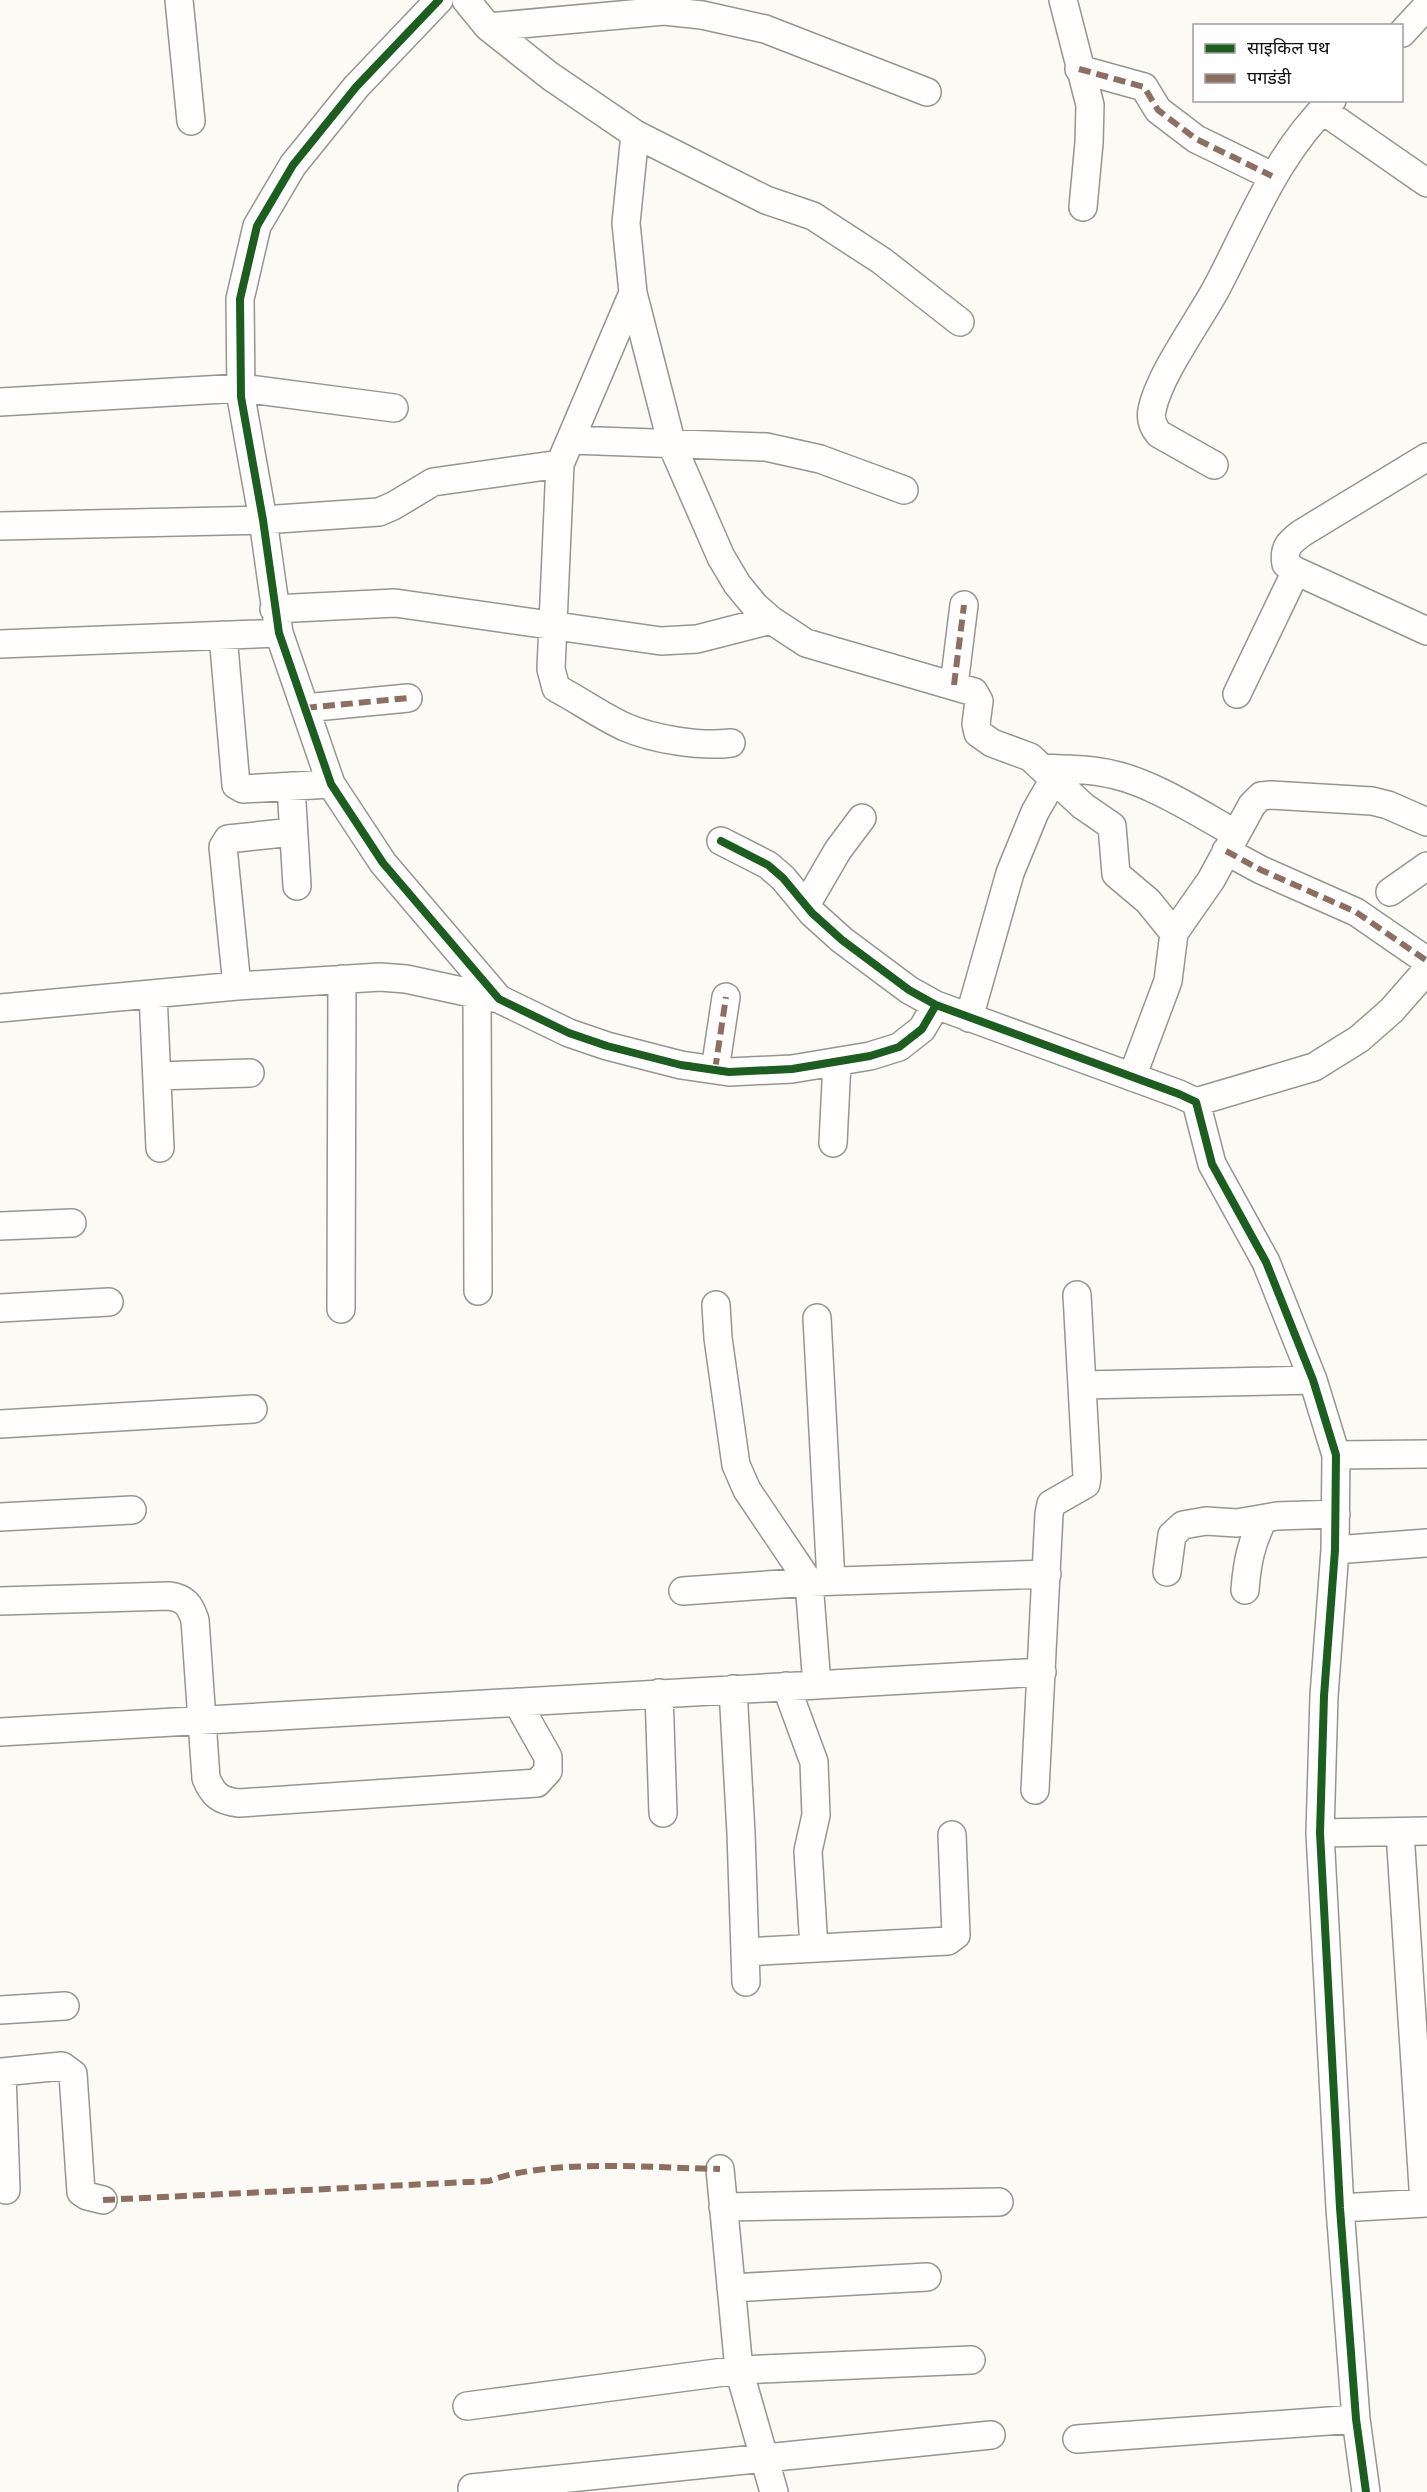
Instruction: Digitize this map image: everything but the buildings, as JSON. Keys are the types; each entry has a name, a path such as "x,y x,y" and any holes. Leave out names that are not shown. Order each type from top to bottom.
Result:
{"street":[{"path":"179,0 191,121"},
{"path":"439,0 356,87 300,156 256,226 240,299 241,388 277,621 331,784 383,863 488,996 478,1291"},
{"path":"466,0 488,27 550,76 635,134 766,200 813,216 882,261 960,322"},
{"path":"1063,0 1090,105 1083,207"},
{"path":"1403,31 1427,6"},
{"path":"488,27 664,11 702,15 765,29 927,92"},
{"path":"1079,69 1144,87 1158,110 1196,140 1272,176"},
{"path":"1214,465 1159,435 1153,428 1152,410 1161,385 1216,289 1272,176 1327,105 1427,183"},
{"path":"635,134 626,223 633,293 672,445 721,557 737,584 755,606 771,620 806,643 974,692 979,701 976,724 978,733 992,743 1030,758 1083,806 1112,825 1116,874 1148,901 1174,933"},
{"path":"633,293 566,452 551,669 556,688 626,727 659,737 720,744 731,743"},
{"path":"0,402 241,388 394,408"},
{"path":"0,526 263,520 379,512 393,507 433,482 566,452 672,445 766,447 790,450 904,490"},
{"path":"1427,457 1288,544 1284,554 1286,564 1296,571 1427,631"},
{"path":"1237,694 1296,571"},
{"path":"0,644 223,635 277,621 395,603 678,642 771,620"},
{"path":"954,685 964,605"},
{"path":"223,635 235,782 243,789 331,784"},
{"path":"305,708 408,698"},
{"path":"1048,774 1089,770 1117,775 1147,787 1231,842 1261,870 1356,912 1427,961"},
{"path":"969,1018 1010,873 1048,774"},
{"path":"291,786 297,886"},
{"path":"1132,1077 1168,981 1174,933 1211,880 1252,805 1261,796 1359,798 1388,805 1427,822"},
{"path":"806,905 838,850 862,818"},
{"path":"237,987 223,847 228,838 293,832"},
{"path":"721,842 768,865 843,940 909,990 936,1005 1196,1102 1314,1067 1359,1039 1392,1010 1427,970"},
{"path":"1390,892 1427,866"},
{"path":"0,1008 342,979 380,977 406,979 488,996 569,1033 607,1046 681,1065 729,1072 792,1069 870,1056 899,1047 922,1029 936,1005"},
{"path":"341,1309 342,979"},
{"path":"153,994 160,1148"},
{"path":"715,1070 726,997"},
{"path":"833,1143 837,1062"},
{"path":"157,1076 250,1072"},
{"path":"1196,1102 1212,1164 1266,1262 1313,1380 1336,1455 1335,1550 1324,1696 1320,1833 1340,2208 1356,2419 1366,2492"},
{"path":"0,1226 72,1223"},
{"path":"1035,1790 1049,1514 1051,1504 1086,1484 1077,1295"},
{"path":"0,1308 109,1302"},
{"path":"716,1305 718,1338 736,1465 747,1490 820,1582"},
{"path":"817,1685 820,1582 818,1318"},
{"path":"1082,1384 1313,1380"},
{"path":"0,1424 253,1409"},
{"path":"1336,1455 1427,1454"},
{"path":"0,1517 132,1510"},
{"path":"1167,1572 1172,1535 1183,1525 1206,1521 1237,1522 1263,1520 1277,1516 1336,1514"},
{"path":"1245,1590 1247,1563 1254,1538 1263,1520"},
{"path":"1335,1550 1427,1543"},
{"path":"683,1591 820,1582 1047,1574"},
{"path":"0,1601 169,1596 181,1598 191,1606 195,1620 206,1778 213,1793 224,1801 239,1803 537,1784 548,1771 548,1757 517,1702"},
{"path":"0,1732 1042,1672"},
{"path":"786,1686 814,1762 816,1815 808,1851 814,1948"},
{"path":"733,1689 746,1982"},
{"path":"659,1693 663,1813"},
{"path":"1340,2208 1425,2203 1400,1832"},
{"path":"1320,1833 1427,1832"},
{"path":"745,1952 948,1941 956,1935 952,1835"},
{"path":"0,2010 65,2006"},
{"path":"6,2190 1,2072 62,2066 73,2074 81,2192 103,2200"},
{"path":"720,2169 739,2370 774,2492"},
{"path":"723,2206 999,2202"},
{"path":"731,2288 927,2277"},
{"path":"468,2406 739,2370 971,2360"},
{"path":"1077,2439 1356,2419"},
{"path":"472,2488 991,2435"}],"marked path":[{"path":"1079,69 1144,87 1158,110 1196,139 1272,176"},
{"path":"954,685 964,605"},
{"path":"305,708 408,698"},
{"path":"1226,851 1261,870 1356,912 1427,961"},
{"path":"715,1070 726,997"},
{"path":"103,2200 489,2181 542,2169 572,2167 634,2166 720,2169"}],"cycle path":[{"path":"439,0 356,87 293,165 257,226 240,299 241,397 263,520 279,633 331,784 383,863 499,999 569,1033 607,1046 681,1065 729,1072 792,1069 870,1056 899,1047 922,1029 936,1005"},
{"path":"721,841 768,865 783,878 812,913 842,940 909,990 936,1005 1196,1102 1212,1164 1266,1262 1313,1380 1336,1455 1335,1550 1324,1696 1320,1833 1340,2208 1356,2419 1366,2492"}]}
